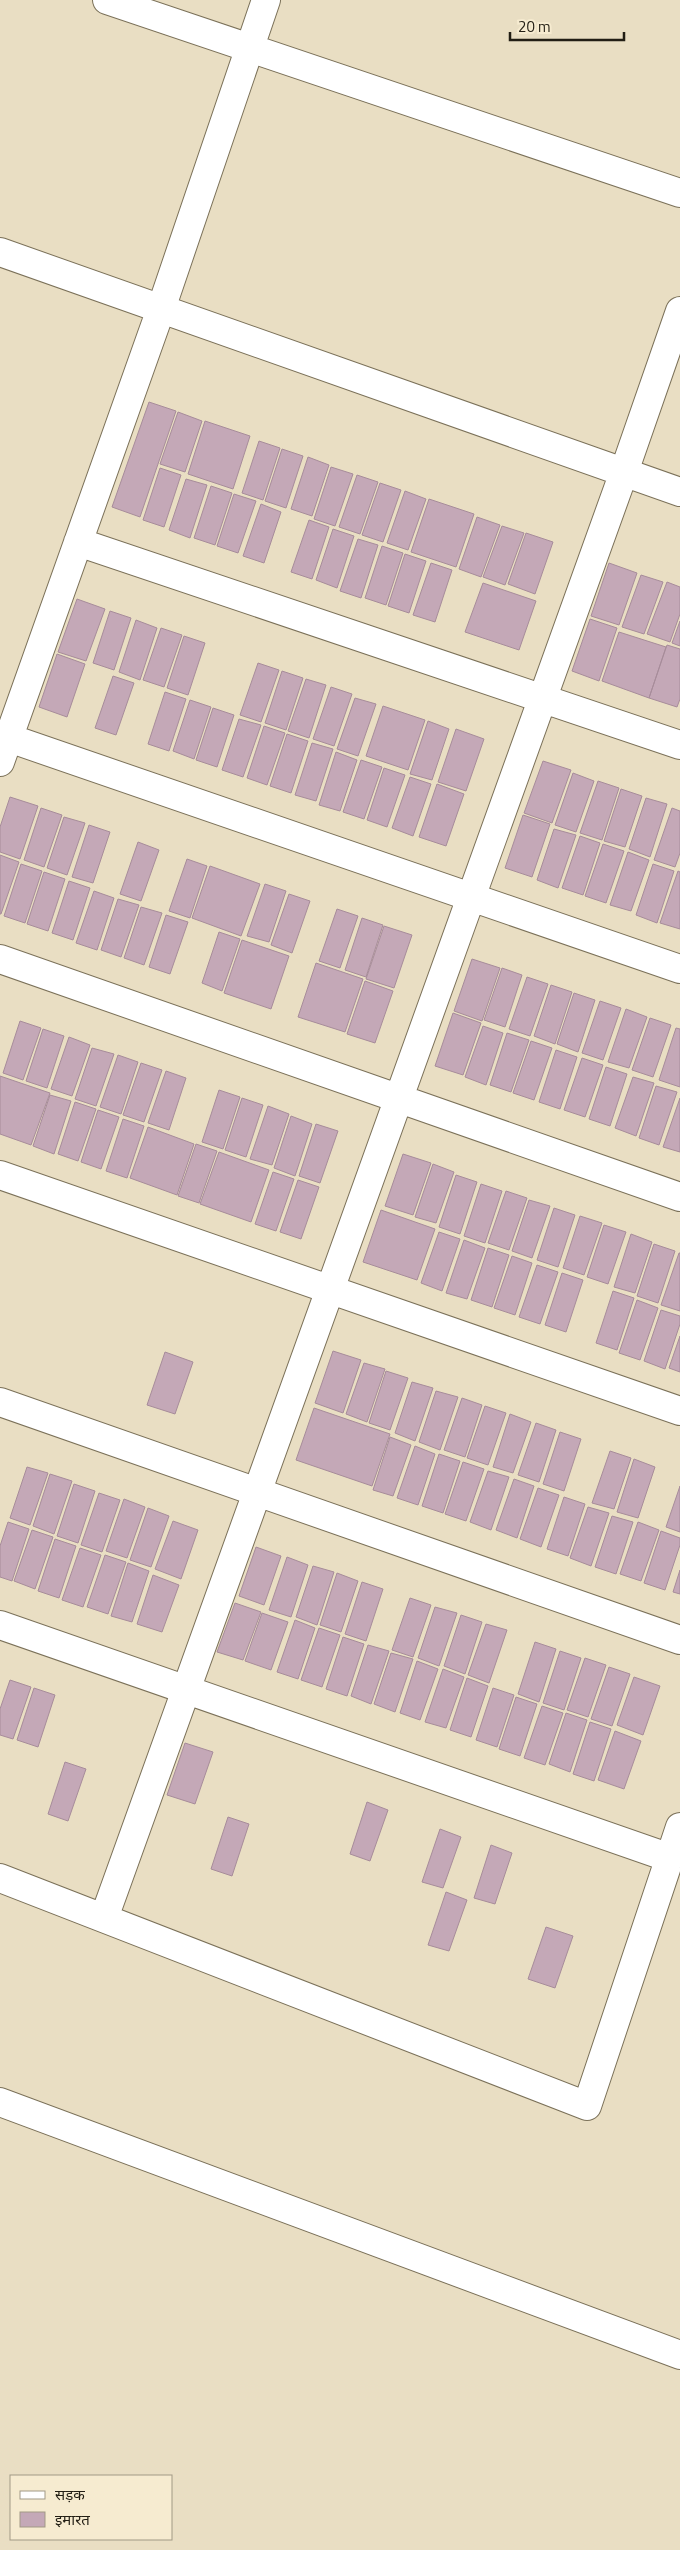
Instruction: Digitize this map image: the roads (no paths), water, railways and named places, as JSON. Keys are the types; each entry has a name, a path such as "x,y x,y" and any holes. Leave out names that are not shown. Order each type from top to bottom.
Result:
{"street":[{"path":"107,0 680,192"},
{"path":"266,0 161,308 78,542 3,745 471,897 680,969"},
{"path":"0,252 680,492"},
{"path":"104,1918 624,472 680,311"},
{"path":"78,542 680,745"},
{"path":"0,959 680,1197"},
{"path":"0,1175 680,1411"},
{"path":"0,1402 680,1640"},
{"path":"0,1625 670,1858"},
{"path":"0,1878 587,2106 680,1827"},
{"path":"0,2102 680,2355"}]}
